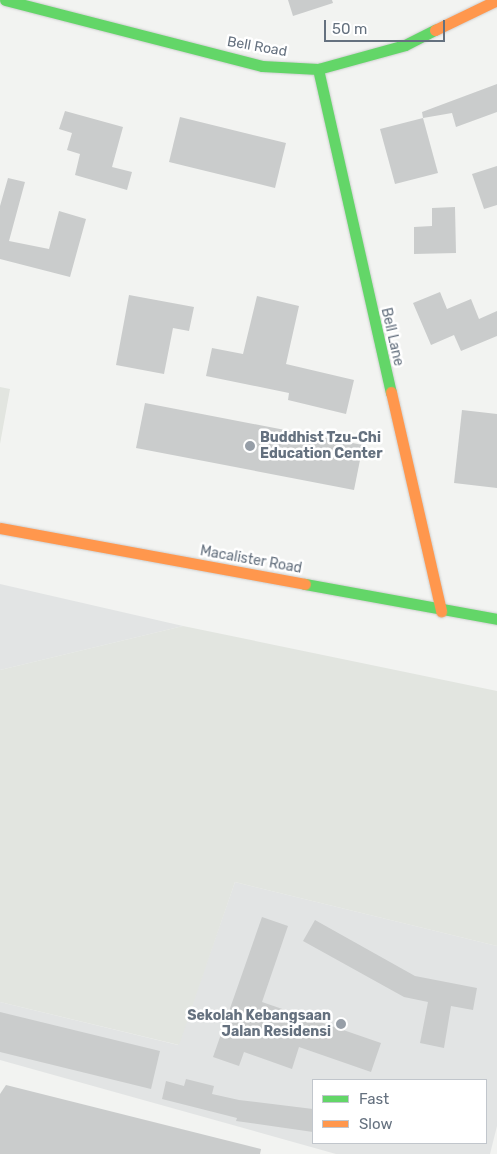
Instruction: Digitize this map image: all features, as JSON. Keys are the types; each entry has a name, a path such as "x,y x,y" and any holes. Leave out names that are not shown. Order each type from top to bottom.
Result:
{"street":[{"name":"Bell Road","path":"4,0 262,66 318,69 405,45 497,0"},
{"name":"Bell Lane","path":"318,69 441,611"},
{"name":"Macalister Road","path":"0,528 441,611 497,619"}],"shaded area":[{"path":"0,387 10,389 0,444"},
{"path":"0,584 183,626 0,670"},
{"path":"183,626 497,691 497,946 235,882 179,1045 0,1002 0,670"},
{"name":"Sekolah Kebangsaan Jalan Residensi","path":"235,882 497,946 497,1126 490,1154 336,1154 0,1060 0,1002 178,1045"}],"building":[{"path":"288,0 332,0 333,3 293,16"},
{"path":"497,84 497,112 456,127 452,113 423,118 422,112"},
{"path":"65,111 123,127 112,167 132,172 127,190 75,175 80,154 67,150 72,133 59,129"},
{"path":"180,117 286,143 275,188 169,162"},
{"path":"423,118 438,173 395,184 380,129"},
{"path":"497,166 497,205 484,209 472,174"},
{"path":"8,178 25,182 9,241 49,249 59,211 86,219 70,277 0,259 0,206"},
{"path":"455,207 456,253 414,254 414,227 432,226 432,208"},
{"path":"440,292 447,309 471,299 479,319 497,311 497,336 461,351 454,335 431,345 413,303"},
{"path":"129,295 194,307 189,331 173,328 164,374 116,365"},
{"path":"257,296 299,306 286,364 354,380 346,414 288,400 289,393 206,376 212,348 243,354"},
{"name":"Buddhist Tzu-Chi Education Center","path":"145,403 363,445 354,490 136,448"},
{"path":"462,410 497,414 497,488 454,483"},
{"path":"262,917 288,926 262,1002 381,1043 371,1072 299,1047 292,1069 244,1052 239,1066 213,1057"},
{"path":"315,920 415,976 477,988 473,1010 451,1006 444,1048 420,1043 428,1002 404,997 303,941"},
{"path":"0,1012 160,1051 151,1089 0,1052"},
{"path":"186,1079 214,1086 212,1094 239,1100 312,1109 312,1132 236,1121 237,1118 162,1099 166,1081 184,1086"},
{"path":"6,1085 261,1149 260,1154 0,1154 0,1094"}],"traffic: fast":[{"path":"5,0 262,66 318,69 405,45 435,30"},
{"path":"318,69 391,392"},
{"path":"305,584 497,619"}],"traffic: slow":[{"path":"435,30 497,0"},
{"path":"391,392 441,611"},
{"path":"0,528 305,584"}],"place":[{"name":"Buddhist Tzu-Chi Education Center","path":"250,446"},
{"name":"Sekolah Kebangsaan Jalan Residensi","path":"341,1024"}]}
